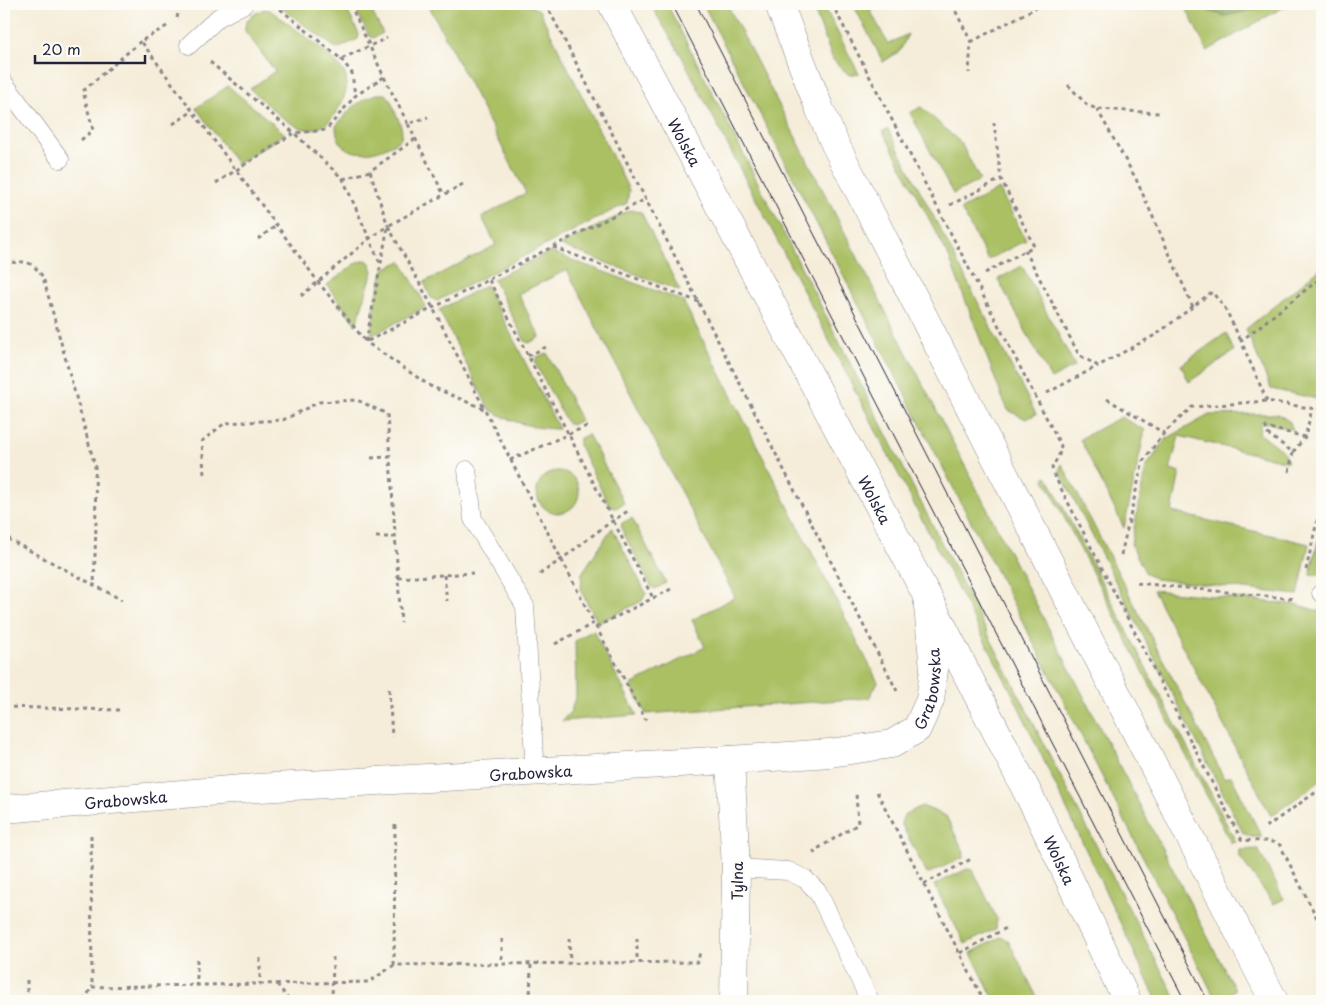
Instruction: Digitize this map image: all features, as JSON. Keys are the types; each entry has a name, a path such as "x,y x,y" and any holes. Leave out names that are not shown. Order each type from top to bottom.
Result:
{"main road":[{"name":"Wolska","path":"612,4 927,596 1039,815 1127,1001"},
{"path":"779,4 835,144 1274,1001"},
{"name":"Grabowska","path":"4,809 242,790 830,753 892,744 917,729 930,700 934,669 927,596"},
{"name":"Tylna","path":"730,760 736,868 734,1001"}],"lane":[{"path":"189,46 219,17 244,4"},
{"path":"4,83 60,159"},
{"path":"467,470 473,519 525,606 536,773"},
{"path":"736,868 788,871 805,879 818,892 870,1001"}],"path":[{"path":"60,159 93,130 83,91 141,41 176,22 180,4"},
{"path":"274,4 341,59 352,73 354,96"},
{"path":"350,4 384,77 444,195"},
{"path":"540,4 547,6 898,692"},
{"path":"832,4 1060,446 1059,455 1052,468 1054,474 1241,839 1249,842 1272,841 1280,845 1322,928"},
{"path":"952,4 971,42 969,73"},
{"path":"971,42 1043,4"},
{"path":"341,59 387,38"},
{"path":"141,41 319,283 366,342 430,386 484,409"},
{"path":"189,46 294,133 343,179 380,263"},
{"path":"216,183 294,133 326,130 354,96 384,77"},
{"path":"1068,85 1087,105 1097,109 1160,113"},
{"path":"1097,109 1136,179 1193,307"},
{"path":"173,124 192,111"},
{"path":"408,124 428,116"},
{"path":"985,273 1034,246 1001,179 994,122"},
{"path":"343,179 370,171 416,139"},
{"path":"370,171 388,226 596,628 646,720"},
{"path":"950,205 1001,179"},
{"path":"301,296 319,283 370,238 463,184"},
{"path":"366,342 646,199"},
{"path":"258,239 277,225"},
{"path":"366,342 388,226"},
{"path":"552,247 699,302"},
{"path":"1025,250 1079,355 1098,366"},
{"path":"4,264 26,262 34,265 43,277 95,466 94,586"},
{"path":"1242,341 1322,277"},
{"path":"488,280 653,598"},
{"path":"1047,393 1157,334 1212,292 1225,308 1242,341 1267,401"},
{"path":"528,356 546,347"},
{"path":"1108,399 1164,433"},
{"path":"204,474 202,441 225,423 283,420 319,402 357,400 387,414 401,623"},
{"path":"1122,555 1143,461 1164,433 1192,407 1267,401 1322,410"},
{"path":"1289,472 1293,452 1305,437 1312,409"},
{"path":"510,460 587,426"},
{"path":"1293,452 1266,433 1266,427 1305,437"},
{"path":"371,458 390,457"},
{"path":"542,583 541,573 562,560 613,520 630,510"},
{"path":"1305,572 1318,517"},
{"path":"4,531 10,540 122,600"},
{"path":"376,537 395,537"},
{"path":"398,578 504,571"},
{"path":"444,575 446,600"},
{"path":"1137,583 1299,600 1321,593"},
{"path":"596,628 671,589"},
{"path":"530,675 546,648 594,623"},
{"path":"389,689 392,737"},
{"path":"4,707 119,710"},
{"path":"1266,827 1322,788"},
{"path":"877,792 984,1001"},
{"path":"394,964 395,825"},
{"path":"84,1001 92,987 91,846"},
{"path":"804,852 814,851"},
{"path":"924,884 973,858"},
{"path":"960,953 1008,928"},
{"path":"569,938 570,963"},
{"path":"637,938 637,962"},
{"path":"502,939 502,963"},
{"path":"92,987 369,982 394,964 698,962 700,944"},
{"path":"332,1001 333,957"},
{"path":"197,958 197,985"},
{"path":"260,958 260,984"},
{"path":"530,1001 531,963"},
{"path":"27,980 27,1001"},
{"path":"277,984 290,1001"}],"green space":[{"path":"280,4 344,4 359,34 358,39 337,49 280,7"},
{"path":"353,4 368,4 383,33 373,38 369,36"},
{"path":"428,4 526,4 539,10 629,190 627,203 437,301 431,298 424,282 496,245 482,217 526,193"},
{"path":"650,4 667,4 1177,1001 1157,1001 1014,697 682,57"},
{"path":"703,4 727,4 1235,990 1216,1000"},
{"path":"812,4 823,4 859,74 849,75 833,60"},
{"path":"853,4 867,4 888,44 908,34 900,51 883,62"},
{"path":"1184,4 1289,4 1207,51"},
{"path":"1200,4 1265,4 1260,8 1225,16 1203,9"},
{"path":"264,9 270,10 311,40 345,74 345,95 340,106 329,121 318,128 306,129 295,125 283,118 250,89 275,71 245,31 248,19"},
{"path":"228,86 285,134 237,164 196,108"},
{"path":"377,94 386,94 391,101 402,128 400,139 381,150 372,152 363,153 347,149 341,144 337,136 336,126 354,107 363,100"},
{"path":"921,107 961,143 980,180 953,194 910,113"},
{"path":"888,129 1036,414 1026,419 1008,410 949,257 883,131"},
{"path":"999,189 1026,240 988,260 961,209"},
{"path":"630,210 641,212 680,291 560,245"},
{"path":"550,252 683,301 878,682 869,698 646,714 631,685 705,647 692,620 735,597 567,270 518,294 540,337 529,343 525,341 493,279"},
{"path":"367,260 373,271 356,325 327,285 358,262"},
{"path":"401,261 425,304 424,308 371,336 375,302 384,269"},
{"path":"1022,266 1075,366 1051,379 998,279"},
{"path":"1322,267 1322,400 1271,389 1246,329"},
{"path":"486,285 559,429 523,424 505,418 489,409 439,310"},
{"path":"1226,333 1234,351 1189,382 1181,365"},
{"path":"547,353 581,420 571,425 567,423 535,363 537,357"},
{"path":"1278,414 1290,422 1293,430 1261,421 1259,433 1283,451 1288,462 1179,436 1170,470 1180,472 1172,512 1309,544 1298,595 1156,579 1146,574 1131,544 1146,467 1166,439 1209,415"},
{"path":"1121,417 1145,430 1124,528 1080,439"},
{"path":"588,434 624,503 616,508 610,507 579,445 579,439"},
{"path":"1062,464 1224,778 1231,776 1262,837 1251,837 1243,833 1059,470"},
{"path":"562,471 570,474 576,480 579,492 576,504 570,510 554,513 546,510 540,504 537,488 540,480 546,474"},
{"path":"1047,476 1236,842 1231,843 1044,478"},
{"path":"632,518 666,583 655,589 651,586 621,528 622,523"},
{"path":"612,528 646,593 642,601 598,623 581,591 582,573"},
{"path":"1319,537 1322,538 1322,576 1310,574"},
{"path":"1153,590 1298,605 1322,612 1322,780 1271,816"},
{"path":"593,630 637,715 562,721 571,711 576,695 575,641"},
{"path":"922,806 946,816 964,852 963,858 927,874 901,823 904,815"},
{"path":"1258,849 1284,899 1274,904 1239,856 1240,850"},
{"path":"967,869 973,870 997,919 996,929 965,944 934,885"},
{"path":"1000,937 1008,940 1039,1001 995,1001 971,953"}],"tram line":[{"path":"672,4 1185,1001"},
{"path":"696,4 1208,1001"}]}
